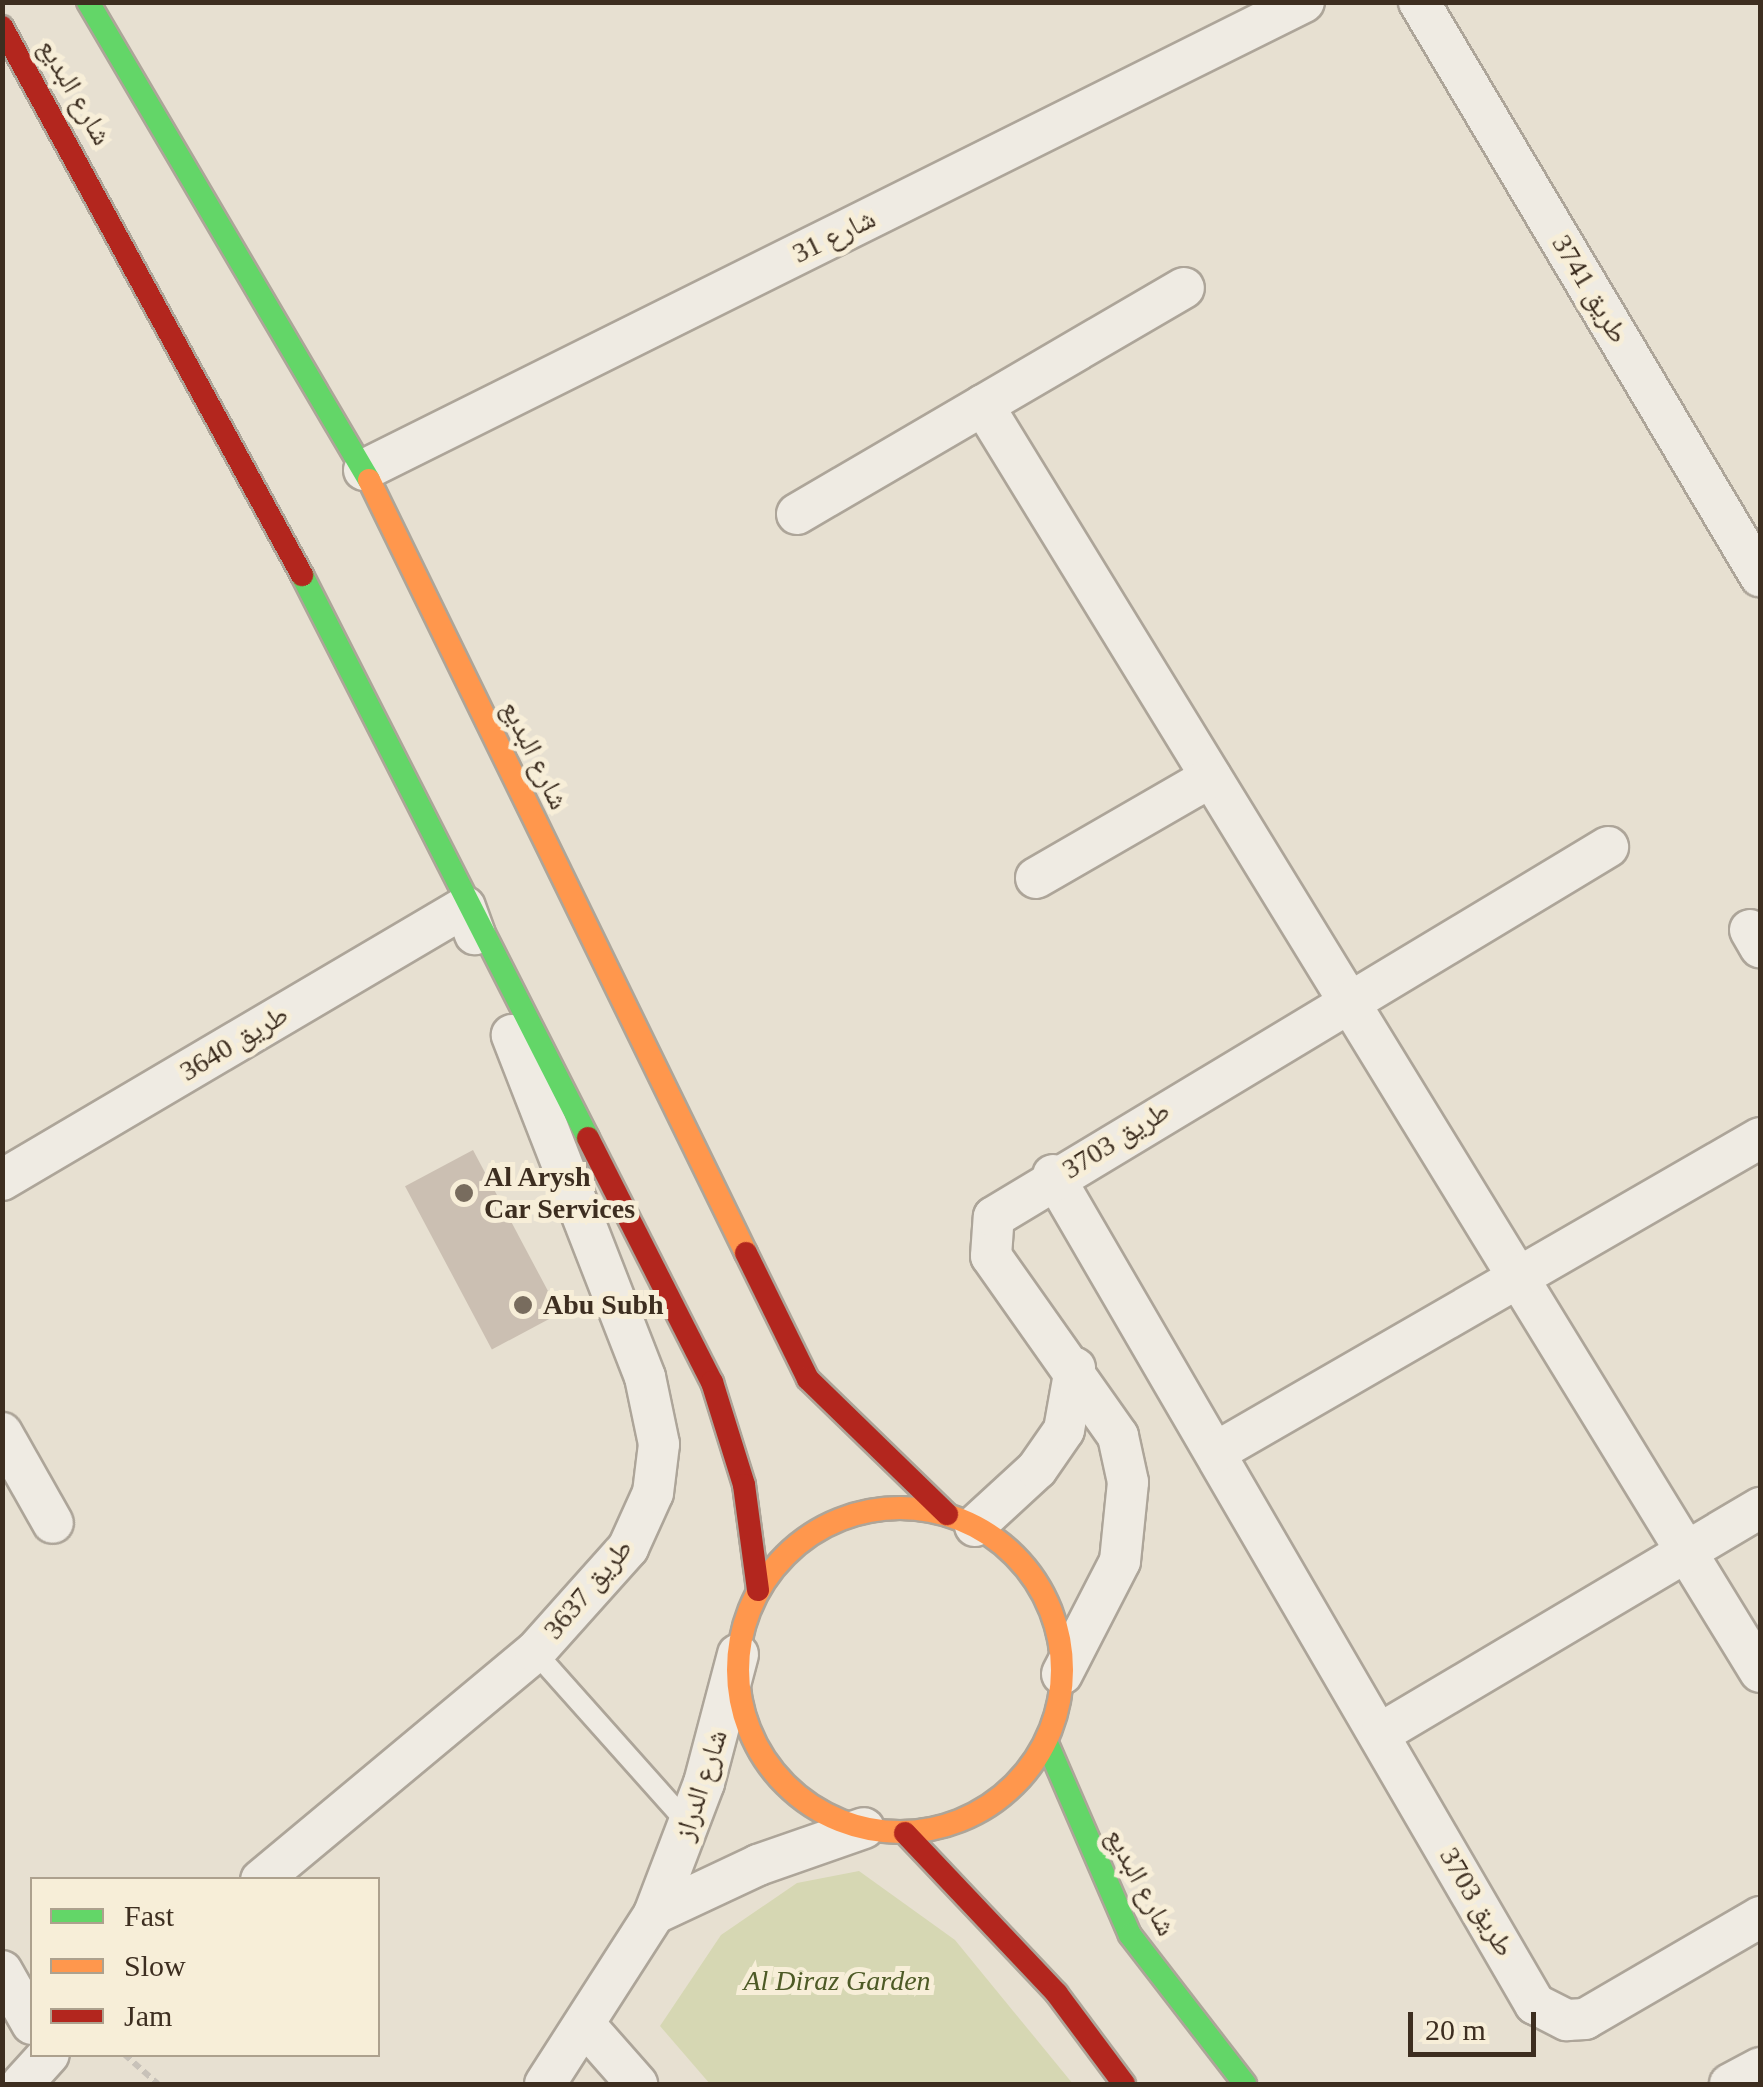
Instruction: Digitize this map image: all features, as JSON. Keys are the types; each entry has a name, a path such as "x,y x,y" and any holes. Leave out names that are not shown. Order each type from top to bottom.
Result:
{"main road":[{"name":"شارع البديع","path":"88,2 364,470 808,1379 961,1520"},
{"name":"شارع البديع","path":"2,28 287,545 466,907 712,1382 744,1486 758,1590"},
{"path":"916,1508 961,1520 1000,1542 1039,1587 1060,1643 1062,1674 1046,1740 1012,1788 988,1807 934,1829 904,1833 864,1828 804,1801 760,1750 742,1704 738,1654 758,1590 798,1543 854,1513 916,1508"},
{"name":"شارع البديع","path":"1046,1740 1130,1935 1245,2084"},
{"path":"904,1833 964,1888 1057,1994 1124,2084"}],"street":[{"name":"شارع 31","path":"364,470 1304,2"},
{"name":"طريق 3741","path":"1419,2 1760,576"},
{"path":"797,514 1184,288"},
{"path":"983,406 1760,1672"},
{"path":"1036,878 1212,777"},
{"name":"طريق 3703","path":"1608,848 1053,1175 1381,1733 1535,2004 1567,2020 1601,2012 1760,1917"},
{"name":"طريق 3640","path":"2,1180 466,907"},
{"name":"طريق 3637","path":"264,1877 536,1652 628,1548 653,1493 659,1444 644,1377 466,907"},
{"path":"1216,1452 1760,1138"},
{"path":"1053,1175 1003,1206 987,1243 998,1268 1075,1368 1118,1436 1128,1482 1120,1561 1062,1674"},
{"path":"961,1520 1037,1469 1064,1430 1075,1368"},
{"path":"2,1433 53,1523"},
{"path":"1381,1733 1760,1508"},
{"name":"شارع الدراز","path":"545,2084 654,1914 690,1826 738,1654"},
{"path":"654,1914 758,1865 864,1828"},
{"path":"2,1971 30,2020"},
{"path":"585,2025 637,2084"},
{"path":"22,2084 46,2057"},
{"path":"1730,2084 1760,2068"}],"lane":[{"path":"536,1652 690,1826"}],"path":[{"path":"127,2057 158,2084"}],"green space":[{"name":"Al Diraz Garden","path":"859,1871 955,1940 1073,2084 710,2084 660,2026 721,1935 797,1883"}],"building":[{"path":"473,1150 560,1313 492,1349 405,1186"}],"traffic: fast":[{"path":"88,2 369,480"},
{"path":"302,575 588,1138"},
{"path":"1046,1741 1130,1935 1245,2084"}],"traffic: slow":[{"path":"369,480 746,1253"},
{"path":"900,1508 932,1511 962,1520 1015,1555 1050,1608 1059,1638 1062,1670 1059,1702 1050,1732 1015,1785 962,1820 932,1829 900,1832 868,1829 838,1820 785,1785 750,1732 741,1702 738,1670 741,1638 750,1608 785,1555 838,1520 868,1511 900,1508"}],"traffic: jam":[{"path":"2,27 302,575"},
{"path":"588,1138 712,1382 744,1485 758,1590"},
{"path":"746,1253 808,1379 947,1514"},
{"path":"905,1833 1057,1994 1124,2084"}],"place":[{"name":"Al Arysh Car Services","path":"464,1193"},
{"name":"Abu Subh","path":"523,1305"}]}
